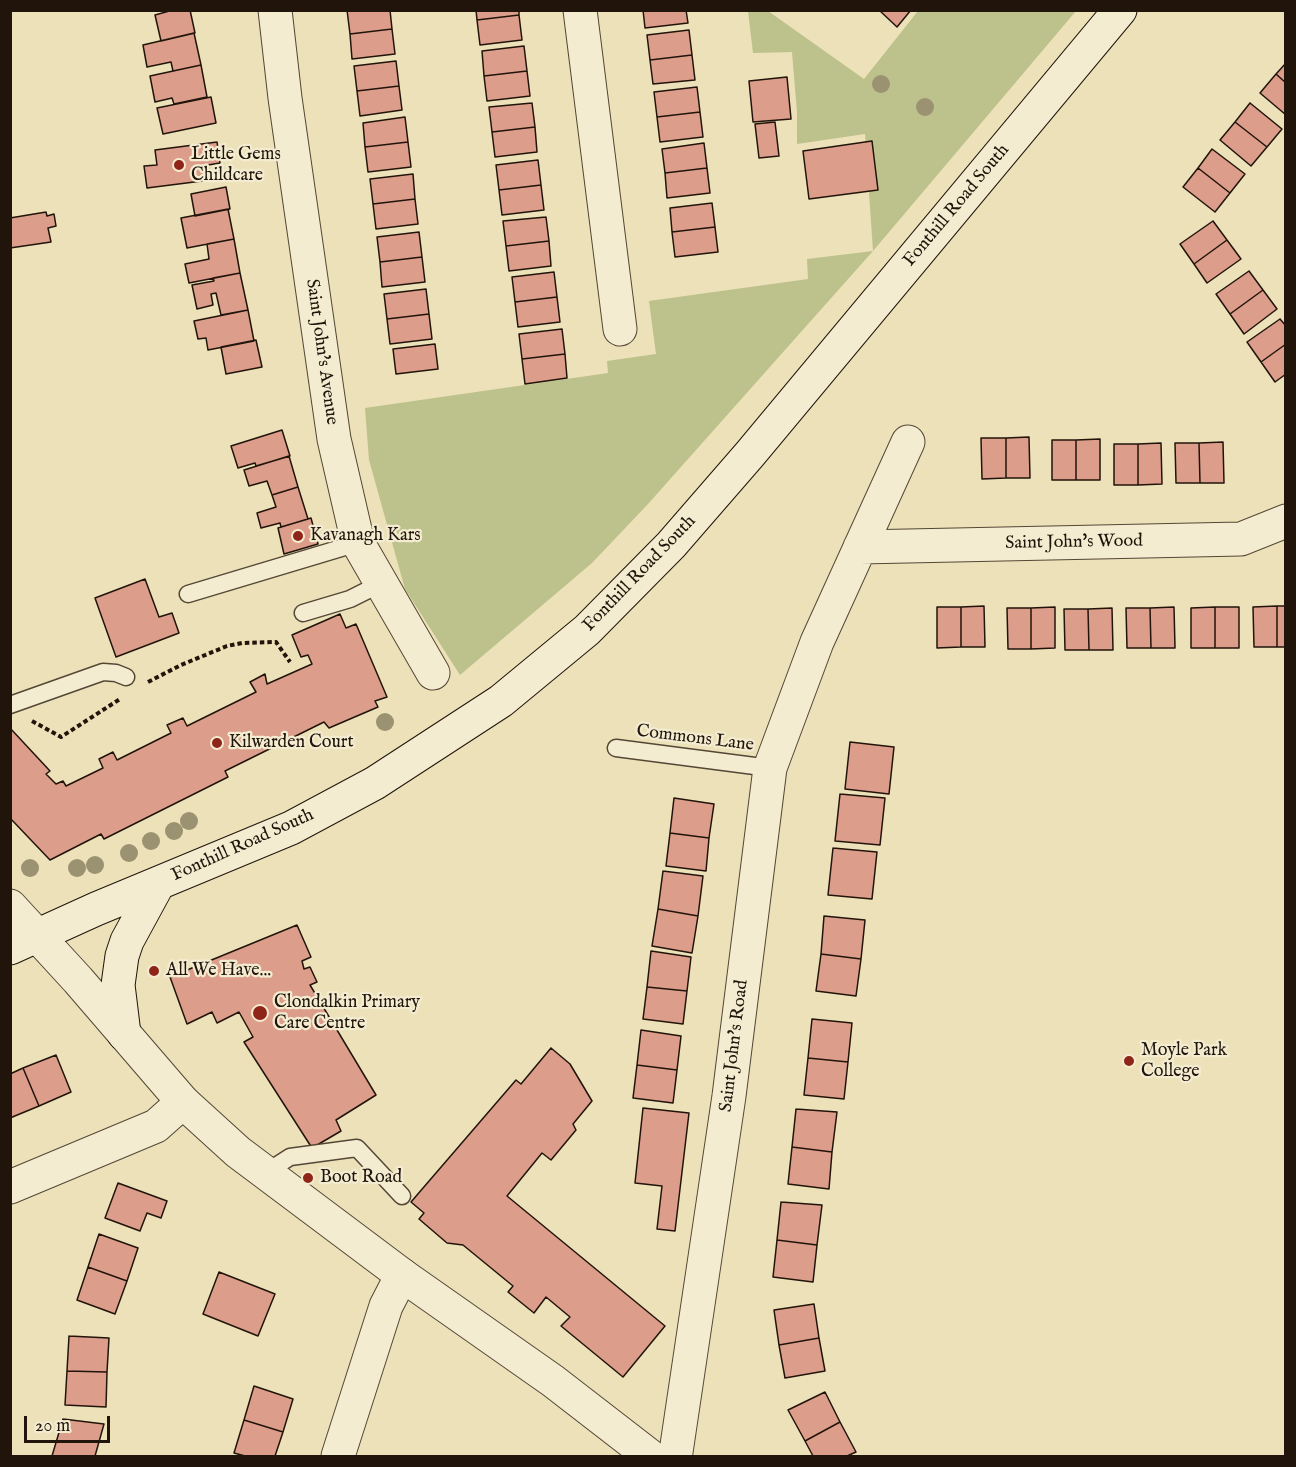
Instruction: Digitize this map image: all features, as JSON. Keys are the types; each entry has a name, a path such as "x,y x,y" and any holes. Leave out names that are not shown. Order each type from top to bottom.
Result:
{"street":[{"name":"Saint John's Avenue","path":"276,10 285,98 334,439 358,543 433,673"},
{"path":"580,10 620,329"},
{"name":"Fonthill Road South","path":"24,942 291,828 375,783 501,701 587,630 671,545 750,454 1120,10"},
{"path":"860,546 908,442"},
{"name":"Saint John's Wood","path":"860,546 1241,539 1286,521"},
{"name":"Saint John's Road","path":"673,1456 676,1452 729,1096 770,768 817,642 860,546"},
{"path":"124,1034 118,985 122,956 127,941 158,884"},
{"path":"10,906 24,942 124,1034 183,1102 265,1173 402,1275 553,1381 650,1456"},
{"path":"10,1187 156,1126 183,1102"},
{"path":"338,1456 386,1306 402,1275"}],"lane":[{"path":"188,594 358,543"},
{"path":"303,613 350,599 382,583"},
{"path":"10,705 103,672 116,673 133,682"},
{"name":"Commons Lane","path":"616,748 770,768"},
{"path":"265,1173 290,1157 357,1148 402,1196"}],"path":[{"path":"133,682 227,646 242,643 276,642 290,662"},
{"path":"31,720 61,737 121,698"}],"green space":[{"path":"748,11 768,11 864,79 918,11 1076,11 873,251 865,134 797,144 792,52 753,53"},
{"path":"873,251 648,504 592,563 460,675 405,589 369,460 365,408 608,373 607,361 656,354 649,301 808,279 807,259"}],"building":[{"path":"173,10 190,10 195,33 161,41 155,15"},
{"path":"347,10 390,10 392,29 350,34"},
{"path":"476,10 519,10 519,15 477,20"},
{"path":"643,10 686,10 688,23 645,28"},
{"path":"879,10 911,10 897,27"},
{"path":"519,15 522,40 480,45 477,20"},
{"path":"392,29 395,54 352,59 350,34"},
{"path":"689,30 692,55 650,60 647,35"},
{"path":"194,33 201,65 173,71 171,62 147,67 143,45"},
{"path":"524,46 527,71 484,76 482,51"},
{"path":"692,55 695,80 653,84 650,60"},
{"path":"396,61 399,86 357,91 354,66"},
{"path":"1286,63 1286,83 1276,74"},
{"path":"201,65 207,97 174,104 172,98 155,102 150,76"},
{"path":"527,71 530,96 487,101 484,76"},
{"path":"1276,74 1286,83 1286,115 1260,93"},
{"path":"787,77 791,119 753,122 749,81"},
{"path":"399,86 402,110 360,116 357,91"},
{"path":"697,87 700,112 657,117 654,92"},
{"path":"211,97 216,123 163,134 157,108"},
{"path":"532,103 535,127 492,132 489,107"},
{"path":"1250,103 1282,129 1267,147 1235,122"},
{"path":"700,112 703,137 660,142 657,117"},
{"path":"405,117 408,142 365,147 363,123"},
{"path":"775,122 779,156 759,158 755,124"},
{"path":"1235,122 1267,147 1251,166 1220,140"},
{"path":"535,127 537,152 495,157 492,132"},
{"path":"872,141 878,190 809,199 803,151"},
{"name":"Little Gems Childcare","path":"217,142 220,163 208,165 210,180 147,188 144,166 157,165 155,150"},
{"path":"408,142 411,167 368,172 365,147"},
{"path":"704,143 707,168 665,173 662,149"},
{"path":"1212,149 1245,174 1230,193 1198,168"},
{"path":"538,160 541,185 499,190 496,165"},
{"path":"707,168 710,193 667,198 665,173"},
{"path":"1198,168 1230,193 1215,212 1183,187"},
{"path":"413,174 415,199 373,204 370,179"},
{"path":"541,185 544,210 502,215 499,190"},
{"path":"226,187 230,209 195,216 191,194"},
{"path":"415,199 418,224 376,229 373,204"},
{"path":"712,203 715,227 672,232 670,208"},
{"path":"228,209 234,239 187,248 181,218"},
{"path":"46,212 47,216 54,214 56,226 48,228 51,242 10,248 10,218"},
{"path":"546,217 549,241 506,246 503,221"},
{"path":"1213,221 1227,240 1194,264 1180,244"},
{"path":"715,227 718,252 675,257 672,232"},
{"path":"419,232 422,257 380,262 377,237"},
{"path":"234,239 240,273 189,283 185,264 209,259 207,244"},
{"path":"1227,240 1241,259 1207,283 1194,264"},
{"path":"549,241 551,266 509,271 506,246"},
{"path":"422,257 425,282 382,287 380,262"},
{"path":"1249,271 1263,290 1230,314 1216,294"},
{"path":"554,272 557,297 515,302 512,277"},
{"path":"240,273 248,310 221,315 216,293 211,294 213,305 197,309 192,285"},
{"path":"426,289 429,314 387,319 384,294"},
{"path":"1263,290 1277,309 1244,334 1230,314"},
{"path":"557,297 560,322 518,327 515,302"},
{"path":"248,310 254,341 208,350 206,338 198,339 194,321"},
{"path":"429,314 432,339 390,344 387,319"},
{"path":"1280,319 1286,326 1286,344 1261,362 1247,342"},
{"path":"562,329 565,354 522,359 519,334"},
{"path":"256,340 262,367 226,374 221,347"},
{"path":"435,344 438,369 396,374 393,349"},
{"path":"1286,344 1286,374 1275,382 1261,362"},
{"path":"565,354 567,378 525,384 522,359"},
{"path":"282,430 290,456 256,466 255,463 238,468 231,446"},
{"path":"1029,437 1030,478 1006,478 1006,438"},
{"path":"981,438 1006,438 1006,478 982,479"},
{"path":"1100,439 1100,480 1076,480 1076,440"},
{"path":"1052,440 1076,440 1076,480 1052,480"},
{"path":"1223,442 1224,483 1200,483 1199,443"},
{"path":"1161,443 1162,484 1138,485 1138,444"},
{"path":"1175,443 1199,443 1200,483 1176,483"},
{"path":"1114,444 1138,444 1138,485 1114,485"},
{"path":"289,456 298,487 272,495 267,481 249,486 244,470"},
{"path":"298,487 308,519 281,527 280,523 261,528 257,513 276,507 272,495"},
{"name":"Kavanagh Kars","path":"311,518 318,544 284,554 278,528"},
{"path":"145,579 159,617 172,613 179,633 116,657 95,598"},
{"path":"984,606 985,647 961,647 961,607"},
{"path":"1277,606 1277,647 1254,647 1253,607"},
{"path":"1277,606 1286,606 1286,647 1277,647"},
{"path":"937,607 961,607 961,647 937,648"},
{"path":"1055,607 1055,648 1031,649 1031,608"},
{"path":"1174,607 1175,648 1151,648 1150,608"},
{"path":"1215,607 1215,648 1191,648 1191,608"},
{"path":"1215,607 1239,607 1239,648 1215,648"},
{"path":"1007,608 1031,608 1031,649 1008,649"},
{"path":"1112,608 1113,650 1089,650 1088,609"},
{"path":"1126,608 1150,608 1151,648 1127,648"},
{"path":"1064,609 1088,609 1089,650 1065,650"},
{"name":"Kilwarden Court","path":"340,614 346,628 356,624 387,697 375,701 378,707 329,728 324,722 225,771 228,777 104,839 101,834 50,860 10,818 10,728 50,771 46,774 56,784 63,781 66,786 103,768 99,759 113,752 117,760 171,733 167,725 183,718 187,726 256,692 250,682 265,674 267,684 312,664 308,655 301,657 292,635"},
{"path":"850,742 894,747 889,794 845,789"},
{"path":"840,794 885,798 880,845 835,841"},
{"path":"674,798 714,804 709,838 670,833"},
{"path":"670,833 709,838 706,871 666,866"},
{"path":"833,848 877,852 872,899 828,895"},
{"path":"663,871 703,876 698,916 658,909"},
{"path":"658,909 698,916 692,953 652,946"},
{"path":"824,916 865,920 861,959 821,954"},
{"path":"297,925 311,957 302,961 304,969 310,967 317,982 310,985 376,1095 336,1120 341,1131 312,1148 244,1042 253,1037 239,1012 217,1023 212,1012 187,1024 170,977"},
{"path":"651,951 691,957 687,991 647,987"},
{"path":"821,954 861,959 856,996 816,991"},
{"path":"647,987 687,991 683,1024 643,1019"},
{"path":"812,1019 852,1023 848,1062 808,1058"},
{"path":"641,1030 681,1036 677,1070 637,1065"},
{"path":"551,1048 570,1064 592,1101 573,1124 576,1130 551,1160 542,1153 507,1196 665,1326 623,1377 561,1326 570,1317 546,1297 534,1313 508,1292 513,1286 463,1245 447,1243 419,1219 424,1213 411,1202 516,1080 521,1084"},
{"path":"56,1055 71,1092 39,1106 23,1068"},
{"path":"808,1058 848,1062 844,1099 804,1095"},
{"path":"637,1065 677,1070 673,1103 633,1098"},
{"path":"23,1068 39,1106 10,1118 10,1074"},
{"path":"643,1108 689,1113 675,1231 657,1229 662,1186 635,1183"},
{"path":"796,1109 837,1112 832,1152 792,1147"},
{"path":"792,1147 832,1152 829,1189 788,1184"},
{"path":"118,1183 167,1201 161,1218 147,1213 140,1231 105,1218"},
{"path":"781,1202 822,1205 817,1245 777,1240"},
{"path":"99,1234 138,1248 127,1281 88,1267"},
{"path":"777,1240 817,1245 813,1282 773,1277"},
{"path":"88,1267 127,1281 115,1314 77,1300"},
{"path":"219,1272 275,1294 258,1336 203,1314"},
{"path":"814,1304 819,1338 779,1345 774,1310"},
{"path":"69,1336 109,1338 107,1372 67,1371"},
{"path":"819,1338 825,1371 785,1378 779,1345"},
{"path":"67,1371 107,1372 106,1407 65,1405"},
{"path":"254,1386 293,1399 283,1432 244,1420"},
{"path":"825,1392 840,1422 805,1441 788,1410"},
{"path":"63,1419 104,1424 95,1456 52,1456"},
{"path":"244,1420 283,1432 275,1456 245,1456 234,1453"},
{"path":"840,1422 856,1452 847,1456 813,1456 805,1441"}],"place":[{"name":"Little Gems Childcare","path":"179,165"},
{"name":"Kavanagh Kars","path":"298,536"},
{"name":"Kilwarden Court","path":"217,743"},
{"name":"All We Have...","path":"154,971"},
{"name":"Clondalkin Primary Care Centre","path":"260,1013"},
{"name":"Moyle Park College","path":"1129,1061"},
{"name":"Boot Road","path":"308,1178"}]}
